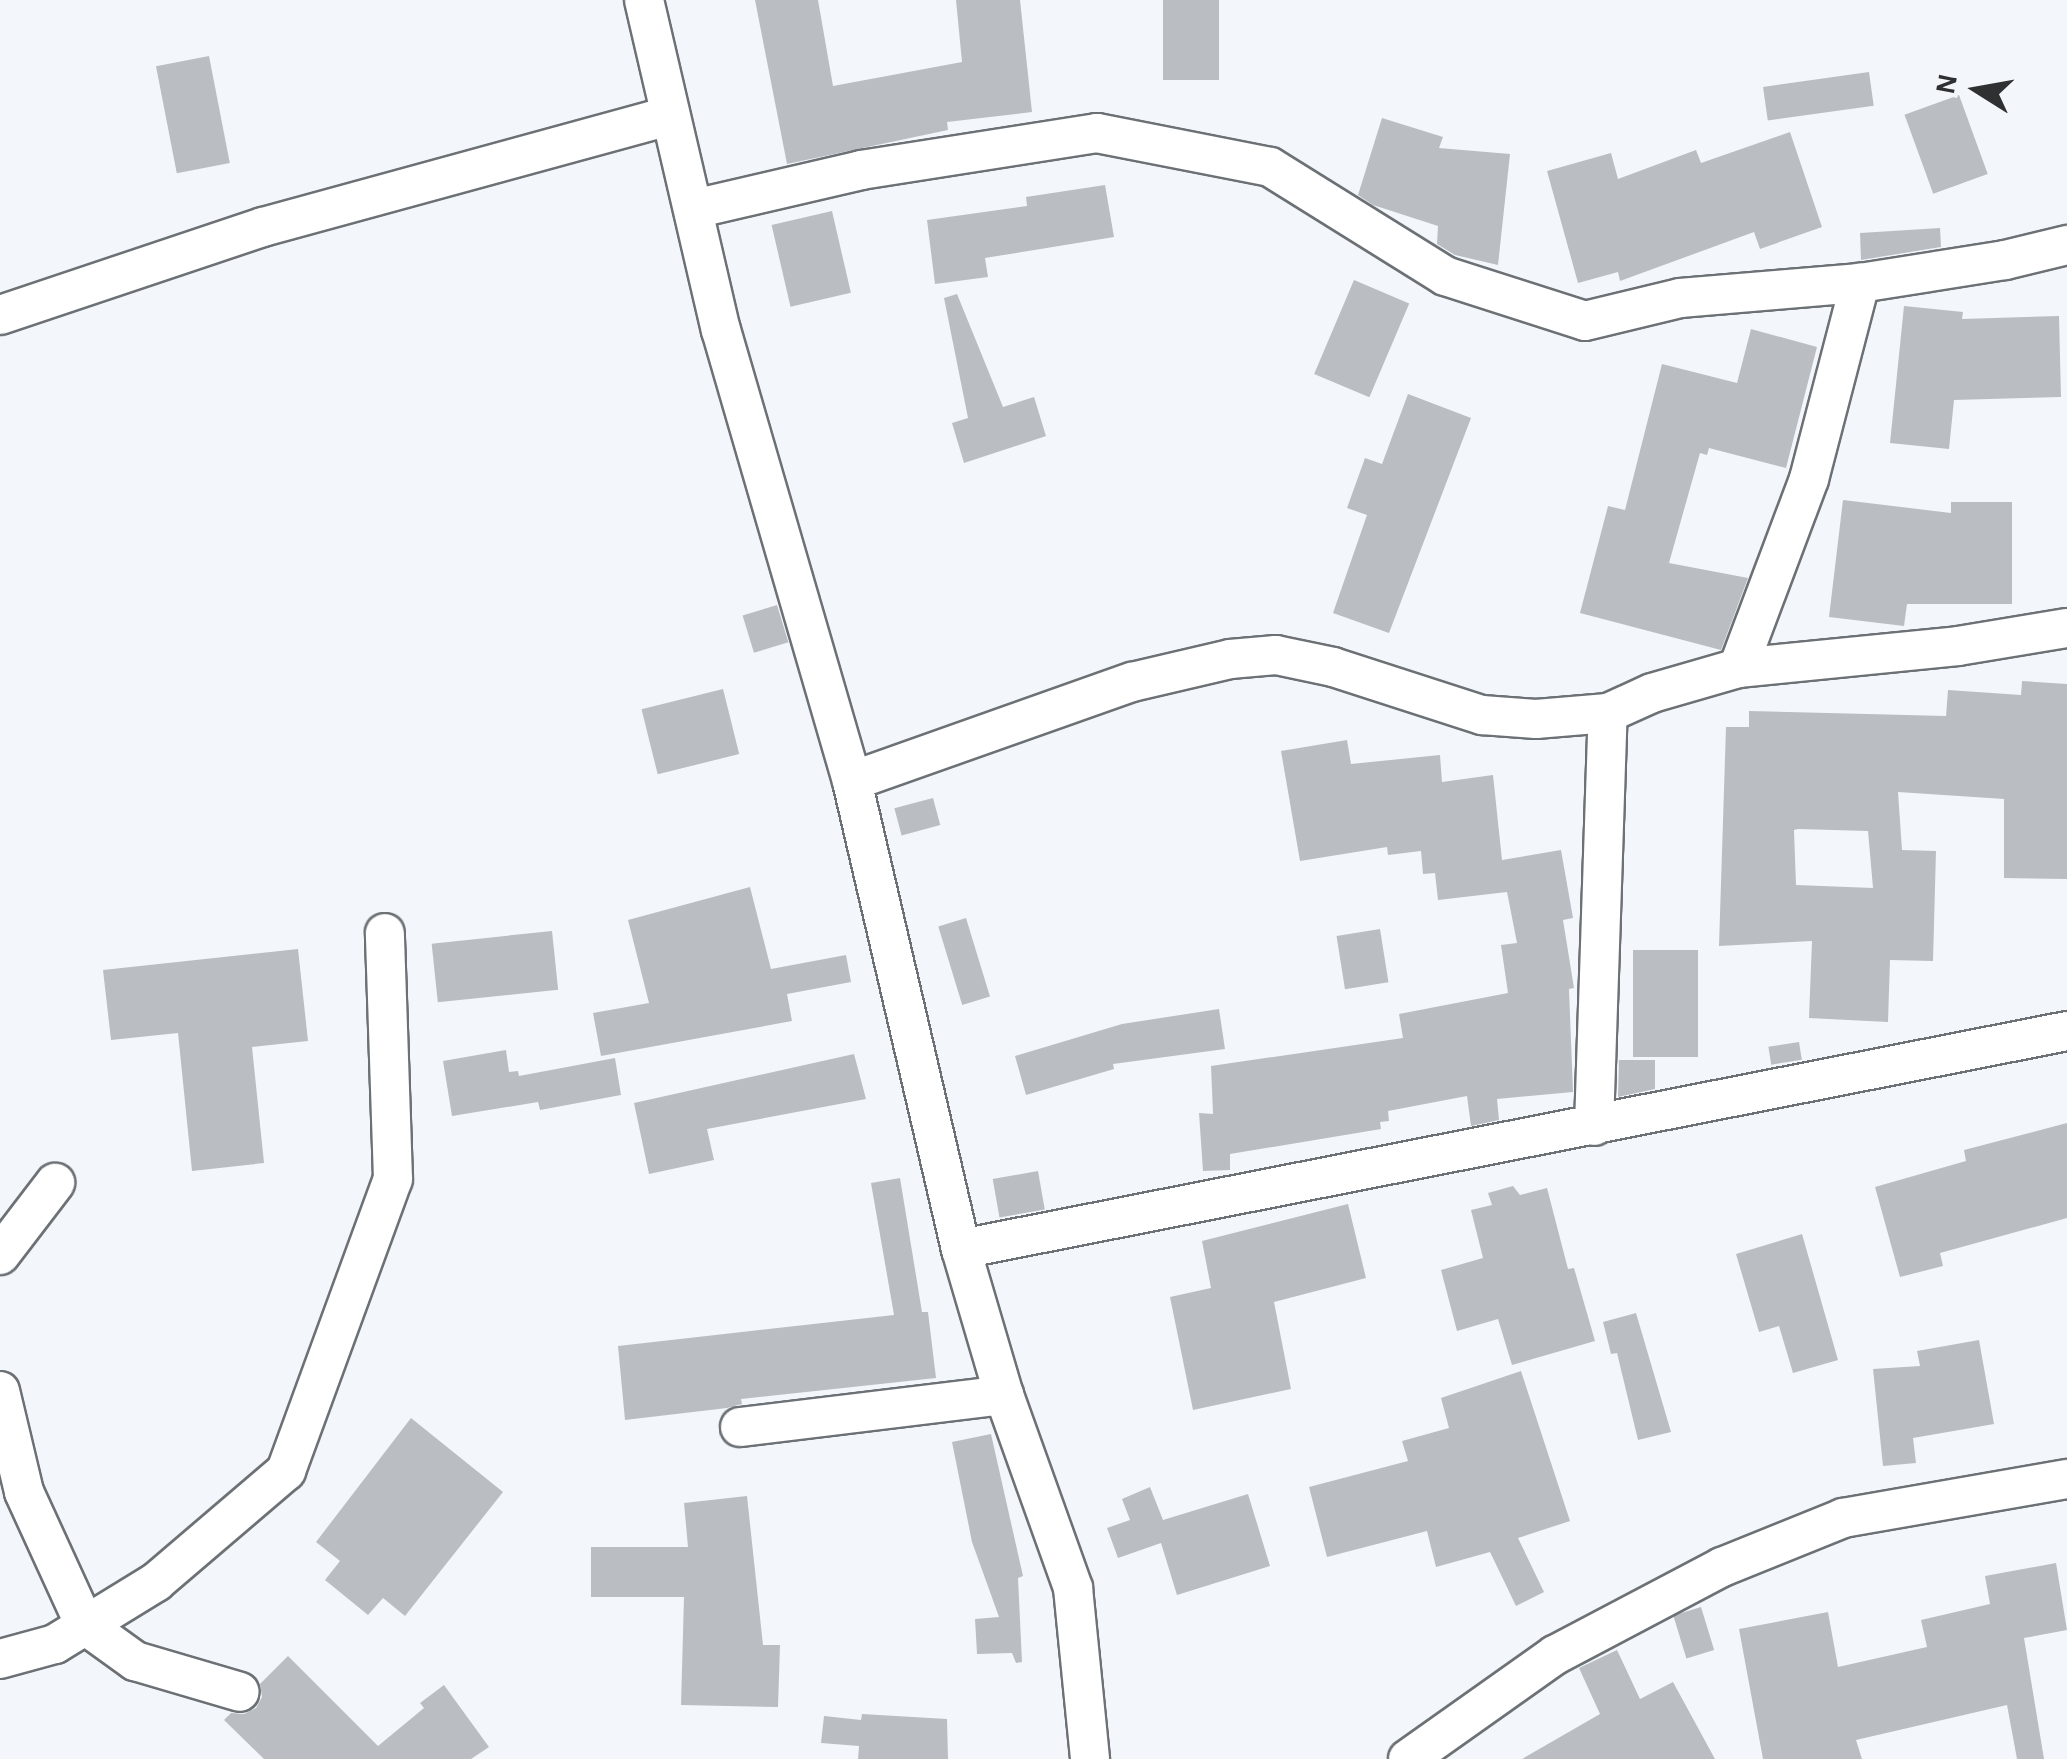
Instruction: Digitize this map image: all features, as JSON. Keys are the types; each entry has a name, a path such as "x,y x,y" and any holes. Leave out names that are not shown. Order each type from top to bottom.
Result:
{"street":[{"path":"644,0 721,330 852,781 961,1249 1004,1395 1073,1588 1090,1759"},
{"path":"0,315 263,227 669,116"},
{"path":"694,208 861,170 1097,133 1270,167 1445,276 1584,321 1680,298 1860,283 2005,260 2067,245"},
{"path":"1738,668 1810,479 1860,283"},
{"path":"852,781 1132,682 1230,660 1276,655 1332,667 1482,715 1536,720 1608,712 1652,693 1738,668 1958,646 2067,628"},
{"path":"1594,1126 1604,923 1608,712"},
{"path":"0,1659 55,1644 156,1582 286,1471 393,1179 385,934"},
{"path":"961,1249 2067,1032"},
{"path":"0,1255 55,1183"},
{"path":"0,1391 24,1492 85,1626 135,1660 240,1692"},
{"path":"740,1428 1004,1395"},
{"path":"1408,1759 1555,1656 1722,1567 1843,1518 2067,1479"}],"building":[{"path":"755,0 818,0 833,86 962,62 956,0 1020,0 1032,112 947,122 948,130 787,164"},
{"path":"1163,0 1219,0 1219,80 1163,80"},
{"path":"209,56 230,163 177,173 156,66"},
{"path":"1869,72 1874,106 1768,121 1763,87"},
{"path":"1959,95 1988,174 1933,194 1904,115"},
{"path":"1382,118 1443,137 1439,148 1510,154 1498,265 1455,255 1437,244 1438,226 1373,205 1358,195"},
{"path":"1790,132 1822,227 1760,249 1754,232 1620,281 1618,272 1578,283 1547,171 1611,153 1618,179 1696,150 1701,163"},
{"path":"1105,185 1114,237 985,258 988,277 935,284 927,220 1027,206 1026,197"},
{"path":"832,211 851,293 790,307 772,225"},
{"path":"1940,228 1941,247 1861,260 1860,233"},
{"path":"1354,280 1409,303 1369,397 1314,374"},
{"path":"957,294 1003,407 1034,397 1046,436 964,463 952,423 968,418 944,298"},
{"path":"1904,306 1963,312 1962,319 2059,316 2061,397 1954,400 1949,449 1890,443"},
{"path":"1751,329 1817,347 1786,468 1709,448 1707,455 1700,453 1669,563 1748,578 1721,650 1580,613 1608,506 1625,510 1662,364 1737,383"},
{"path":"1408,394 1471,418 1389,633 1333,613 1367,515 1347,508 1365,458 1382,464"},
{"path":"1843,500 1951,513 1951,502 2012,502 2012,604 1907,604 1904,626 1829,617"},
{"path":"777,605 788,642 754,653 743,616"},
{"path":"2022,681 2067,684 2067,879 2004,878 2004,799 1898,792 1902,850 1936,851 1933,961 1890,960 1888,1022 1809,1018 1812,941 1719,946 1726,727 1749,727 1749,711 1946,716 1948,690 2021,695","holes":["1794,830 1868,831 1873,888 1796,885"]},
{"path":"723,689 739,754 658,774 641,709"},
{"path":"1347,740 1351,764 1440,755 1442,782 1493,775 1502,860 1561,850 1573,918 1563,920 1574,988 1569,989 1573,1092 1497,1099 1499,1120 1471,1126 1467,1096 1388,1111 1389,1121 1380,1122 1381,1129 1230,1154 1230,1170 1203,1171 1199,1113 1213,1114 1211,1066 1403,1038 1399,1014 1508,993 1501,945 1517,943 1507,892 1438,900 1435,873 1423,874 1421,851 1388,855 1387,847 1300,861 1281,751"},
{"path":"933,798 940,825 902,835 894,808"},
{"path":"750,887 771,969 846,955 851,982 787,994 792,1021 601,1056 593,1013 649,1003 628,920"},
{"path":"966,918 990,996 962,1005 938,926"},
{"path":"1380,929 1388,982 1345,989 1337,936"},
{"path":"552,931 558,990 438,1002 432,944"},
{"path":"298,949 308,1041 252,1047 264,1163 192,1171 178,1033 111,1040 103,970"},
{"path":"1633,950 1698,950 1698,1057 1633,1057"},
{"path":"1219,1009 1225,1049 1113,1064 1114,1069 1026,1095 1015,1056 1122,1024"},
{"path":"1799,1042 1802,1060 1771,1065 1768,1047"},
{"path":"506,1050 509,1072 518,1071 519,1076 615,1058 621,1095 540,1110 538,1102 452,1116 443,1061"},
{"path":"854,1054 866,1099 707,1129 714,1160 649,1174 634,1103"},
{"path":"1619,1060 1655,1060 1655,1089 1618,1097"},
{"path":"2067,1123 2067,1218 1940,1253 1943,1266 1900,1277 1875,1187 1966,1161 1964,1150"},
{"path":"1038,1171 1045,1209 999,1217 993,1179"},
{"path":"900,1178 922,1312 928,1312 936,1378 741,1399 742,1404 727,1408 625,1420 618,1346 894,1315 871,1183"},
{"path":"1513,1186 1520,1195 1547,1188 1568,1269 1574,1268 1595,1341 1512,1365 1498,1319 1457,1331 1441,1270 1483,1258 1471,1210 1492,1205 1488,1193"},
{"path":"1348,1204 1366,1278 1274,1302 1291,1389 1193,1410 1170,1297 1211,1288 1202,1241"},
{"path":"1802,1234 1838,1360 1793,1373 1779,1326 1759,1332 1736,1254"},
{"path":"1636,1313 1671,1432 1638,1440 1617,1353 1611,1354 1603,1322"},
{"path":"1979,1340 1994,1424 1913,1438 1916,1463 1883,1466 1873,1369 1920,1366 1917,1351"},
{"path":"1521,1371 1570,1521 1518,1538 1544,1592 1516,1606 1490,1552 1436,1567 1427,1531 1327,1557 1309,1487 1408,1461 1402,1441 1449,1428 1441,1398"},
{"path":"411,1418 503,1492 405,1616 383,1598 368,1615 325,1580 340,1561 316,1542"},
{"path":"991,1434 1023,1576 1018,1578 1022,1662 1016,1663 1012,1653 977,1654 975,1619 999,1617 972,1542 952,1442"},
{"path":"1150,1487 1163,1520 1248,1494 1270,1566 1177,1595 1161,1543 1118,1558 1107,1528 1130,1520 1122,1499"},
{"path":"747,1496 763,1645 780,1645 778,1707 681,1705 684,1597 591,1597 591,1547 688,1547 684,1503"},
{"path":"2056,1563 2067,1630 2024,1638 2044,1759 2017,1759 2007,1705 1856,1740 1862,1759 1763,1759 1739,1629 1828,1612 1838,1667 1927,1647 1921,1620 1990,1604 1985,1576"},
{"path":"1701,1607 1714,1650 1686,1659 1673,1615"},
{"path":"1617,1650 1640,1699 1673,1682 1715,1759 1522,1759 1600,1714 1579,1668"},
{"path":"288,1656 378,1746 424,1708 420,1703 444,1685 489,1747 471,1759 264,1759 224,1720 231,1713 244,1714 256,1708 262,1697 260,1684"},
{"path":"862,1714 947,1719 948,1759 858,1759 859,1746 821,1743 824,1716 861,1720"}]}
